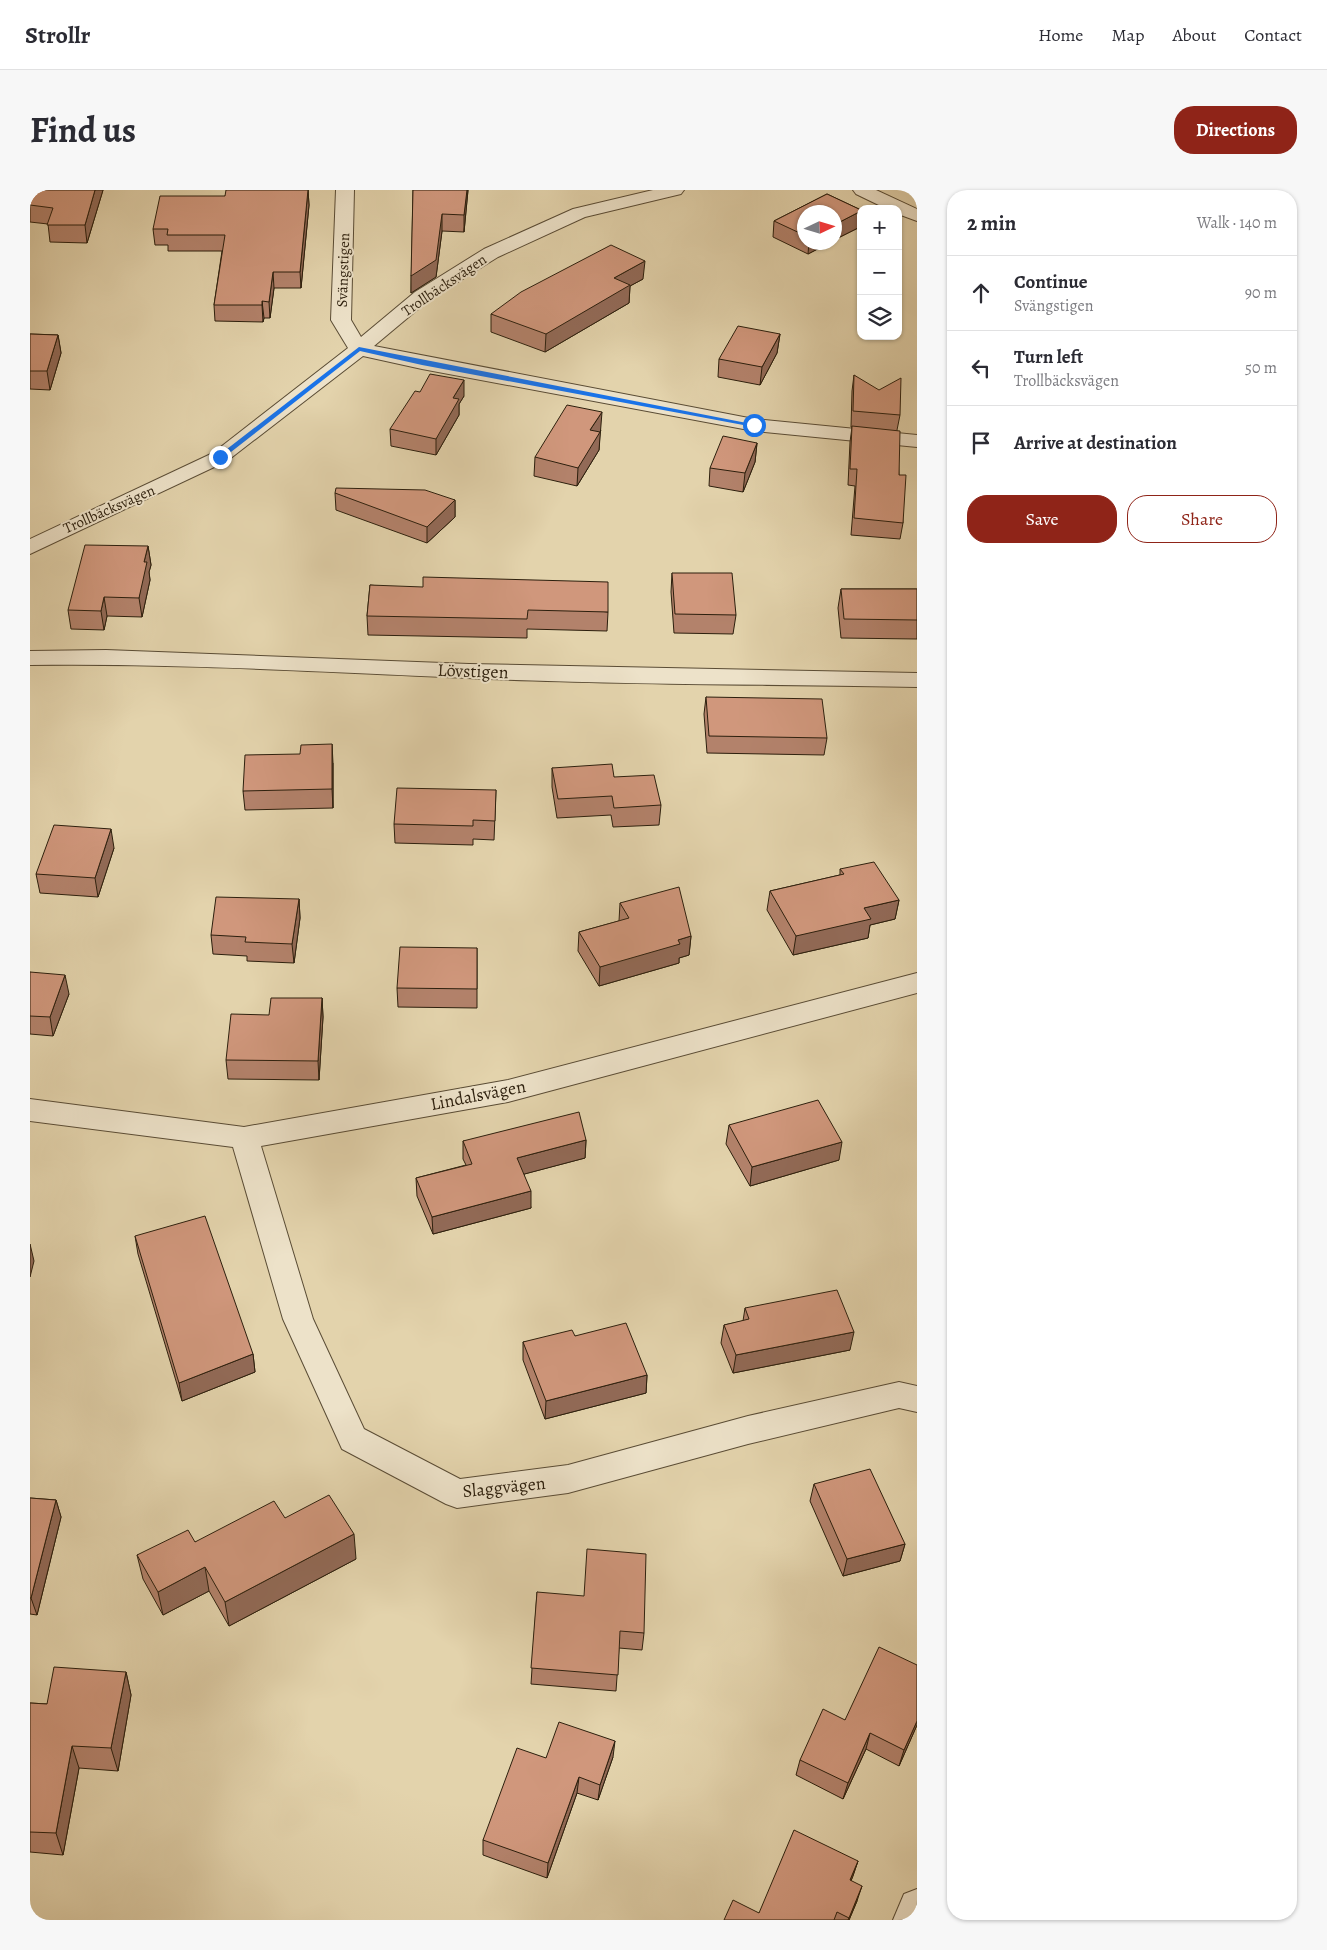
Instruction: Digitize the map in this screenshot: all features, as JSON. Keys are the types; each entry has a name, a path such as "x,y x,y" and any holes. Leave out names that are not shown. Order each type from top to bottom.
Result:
{"street":[{"name":"Svängstigen","path":"345,190 342,320 359,349"},
{"name":"Trollbäcksvägen","path":"30,546 220,457 359,349 422,296 491,253 579,213 674,190"},
{"path":"862,190 917,216"},
{"path":"359,349 422,363 754,425 917,441"},
{"name":"Lövstigen","path":"30,658 106,657 469,671 917,680"},
{"name":"Lindalsvägen","path":"30,1110 244,1138 508,1091 917,982"},
{"name":"Slaggvägen","path":"244,1138 298,1319 353,1439 457,1494 568,1479 748,1430 899,1395 917,1399"},
{"path":"912,1920 917,1907"}],"building":[{"path":"30,190 95,190 85,225 47,225 53,208 30,205"},
{"path":"226,190 308,190 300,272 273,272 269,302 262,301 262,305 214,305 225,235 167,235 168,229 153,229 160,196 225,196"},
{"path":"413,190 467,190 464,215 442,214 436,260 411,276"},
{"path":"827,194 857,208 857,213 842,221 842,205 805,205"},
{"path":"797,209 797,232 774,221"},
{"path":"611,245 645,261 614,278 630,285 546,334 491,314 521,292"},
{"path":"738,326 780,334 762,367 719,359"},
{"path":"30,334 58,335 47,371 30,371"},
{"path":"430,374 464,380 453,398 459,399 436,439 390,429 415,391 420,392"},
{"path":"854,375 879,390 901,378 900,415 853,411"},
{"path":"567,405 602,412 590,430 600,432 578,468 535,457"},
{"path":"852,426 900,431 899,475 906,475 903,523 854,518 857,469 850,469"},
{"path":"723,436 757,443 745,473 710,468"},
{"path":"336,488 425,490 455,500 427,527 335,493"},
{"path":"85,545 148,546 144,562 147,562 139,598 104,597 101,611 68,610"},
{"path":"672,573 732,573 736,615 675,614"},
{"path":"423,577 608,582 608,612 528,610 527,619 367,616 370,585 423,587"},
{"path":"841,589 917,589 917,620 844,619"},
{"path":"706,697 822,699 827,738 709,736"},
{"path":"332,744 332,789 243,791 245,755 300,754 301,745"},
{"path":"612,764 614,777 654,775 661,805 614,808 612,796 558,799 552,768"},
{"path":"397,788 496,790 495,821 473,820 473,826 394,824"},
{"path":"54,825 111,829 95,878 36,874"},
{"path":"874,862 899,900 864,908 871,919 796,936 770,891 844,874 840,869"},
{"path":"679,887 691,936 678,940 680,944 600,967 579,932 629,918 620,903"},
{"path":"216,897 299,899 292,944 245,942 246,937 211,935"},
{"path":"400,947 477,948 477,989 397,988"},
{"path":"30,972 65,975 50,1017 30,1016"},
{"path":"271,998 322,998 318,1061 226,1060 231,1014 269,1015"},
{"path":"818,1100 842,1142 752,1167 729,1125"},
{"path":"579,1112 586,1140 517,1158 531,1191 432,1217 416,1178 472,1164 463,1141"},
{"path":"205,1216 253,1354 179,1383 135,1236"},
{"path":"837,1290 854,1332 736,1355 724,1325 749,1319 745,1308"},
{"path":"626,1323 647,1375 546,1401 523,1342 572,1330 575,1336"},
{"path":"870,1469 905,1544 847,1559 814,1484"},
{"path":"329,1495 354,1534 225,1602 205,1567 158,1592 137,1555 188,1530 195,1542 274,1501 285,1518"},
{"path":"30,1498 56,1500 31,1598 30,1598"},
{"path":"587,1549 646,1554 644,1633 620,1631 618,1675 531,1668 537,1592 584,1596"},
{"path":"879,1647 917,1665 917,1721 904,1750 870,1733 848,1783 800,1760 823,1709 845,1720"},
{"path":"54,1667 126,1672 111,1748 72,1746 56,1833 30,1832 30,1703 47,1704"},
{"path":"559,1722 615,1741 600,1785 579,1777 548,1863 483,1840 517,1748 546,1758"},
{"path":"794,1830 858,1861 850,1880 862,1886 849,1918 837,1912 834,1920 724,1920 733,1900 759,1913"}],"route":[{"path":"220,457 359,349 422,363 754,425"}]}
